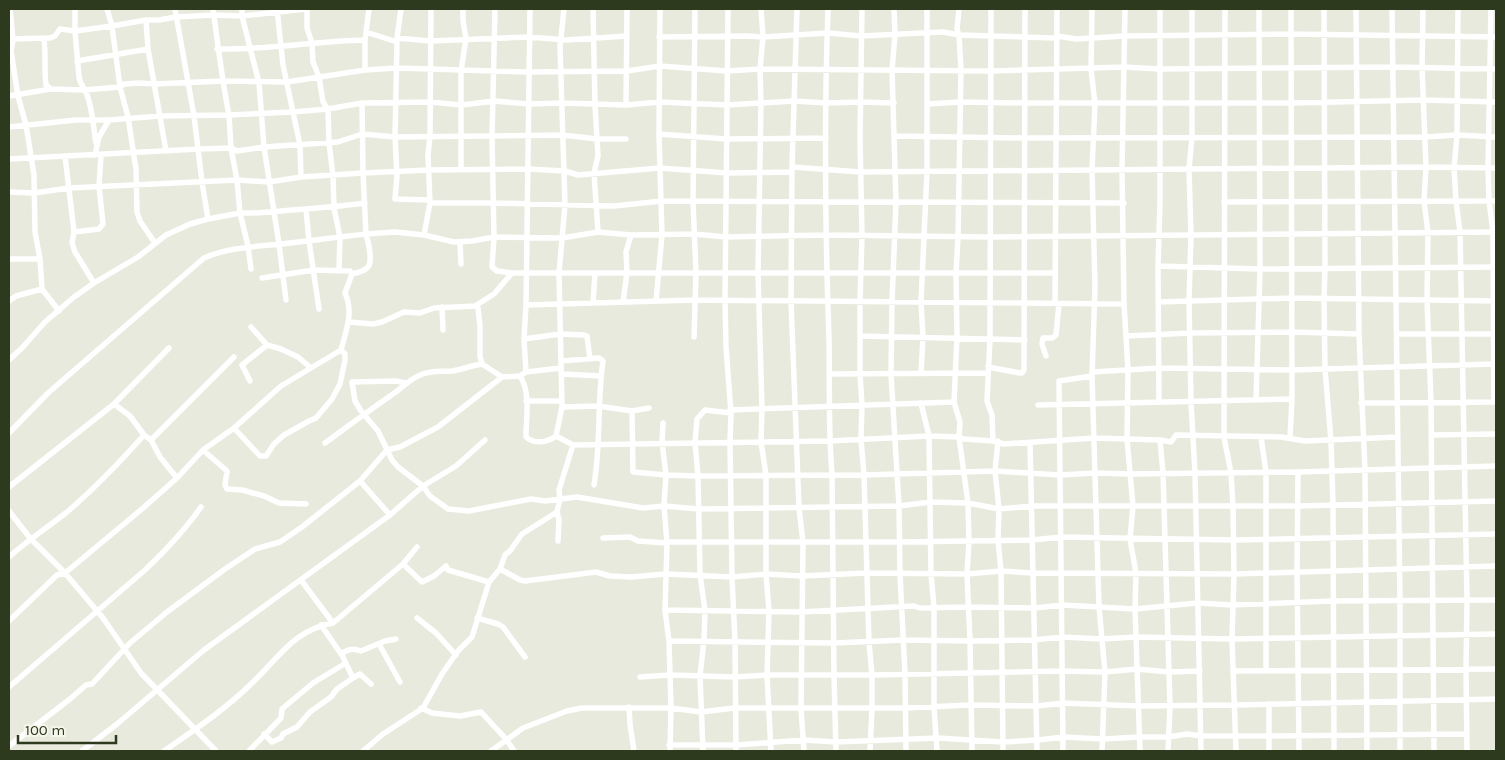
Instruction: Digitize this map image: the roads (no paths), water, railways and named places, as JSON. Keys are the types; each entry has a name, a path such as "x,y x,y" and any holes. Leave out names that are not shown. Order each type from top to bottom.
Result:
{"street":[{"path":"10,9 12,52 18,96 26,125 31,159 35,232 40,259 42,289 59,311"},
{"path":"74,232 99,229 103,224 94,121 86,93 80,82 77,62 75,9"},
{"path":"107,9 112,26 120,87 128,117 138,185 137,204 140,221 155,243"},
{"path":"175,9 194,116 208,218"},
{"path":"242,9 242,16 259,83 264,147 280,244 286,300"},
{"path":"11,39 55,36 60,29 75,31 213,12 242,16 277,10 307,9 307,28 312,44 313,62 320,77 323,102 328,109 334,208 340,237 339,270"},
{"path":"366,70 365,40 369,9"},
{"path":"401,9 397,40 395,199 430,202 595,206 614,206 662,200 1124,203"},
{"path":"424,235 430,202 428,155 430,136 431,9"},
{"path":"461,169 461,71 466,38 463,9"},
{"path":"495,9 492,137 494,203 492,267 494,270 512,273 1055,272"},
{"path":"526,372 524,339 530,9"},
{"path":"520,376 525,385 528,412 526,437 529,440 549,441 556,436 562,404 559,273 565,205 565,170 560,47 564,9"},
{"path":"594,9 593,38 598,156 594,173 598,232"},
{"path":"626,105 627,9"},
{"path":"656,301 662,235 659,134 660,9"},
{"path":"694,337 696,273 692,201 695,9"},
{"path":"728,9 725,300 730,411 736,748"},
{"path":"761,9 763,37 760,69 761,139 758,273 762,408 761,442 766,475 766,574 769,611 767,675 771,751"},
{"path":"797,9 792,138 791,301 799,508 803,542 801,576 801,709 804,751"},
{"path":"828,9 826,70 826,273 829,441 832,474 836,751"},
{"path":"862,9 860,374 869,643 872,675 870,751"},
{"path":"894,9 895,35 892,70 896,202 892,302 892,404 898,473 906,751"},
{"path":"921,373 923,337 921,302 927,171 927,9"},
{"path":"959,9 957,29 961,70 956,273 957,337 954,402 960,422 959,437 968,503 969,541 967,574 972,751"},
{"path":"991,9 990,340 987,401 992,415 995,441 995,471 999,509 998,540 1001,570 1000,640 1003,751"},
{"path":"988,366 1022,373 1024,370 1025,9"},
{"path":"1046,356 1042,344 1043,338 1052,338 1056,335 1057,304 1055,203 1057,9"},
{"path":"1092,9 1091,69 1095,103 1092,170 1095,288 1092,374 1096,473 1096,539 1099,607 1105,672 1102,751"},
{"path":"1125,9 1122,170 1124,203 1124,304 1128,370 1126,403 1133,506 1130,539 1136,574 1135,609 1140,751"},
{"path":"1160,9 1158,235 1160,402"},
{"path":"1192,9 1192,137 1189,169 1191,235 1190,402 1195,473 1201,751"},
{"path":"1225,9 1224,437 1231,473 1233,506 1234,574 1232,639 1236,751"},
{"path":"1256,400 1260,270 1259,9"},
{"path":"1290,438 1292,399 1291,9"},
{"path":"1324,9 1324,299 1325,369 1333,505 1334,751"},
{"path":"1356,9 1359,334 1364,438 1368,751"},
{"path":"1392,9 1399,468 1400,751"},
{"path":"1423,9 1422,67 1426,167 1424,201 1428,233 1427,300 1430,334 1434,751"},
{"path":"1458,9 1458,135 1454,168 1460,232 1467,600 1467,751"},
{"path":"1361,403 1495,402 1493,334 1495,301 1494,232 1489,201 1488,168 1489,69 1493,37 1491,9"},
{"path":"277,10 292,112 300,145 301,177"},
{"path":"213,12 217,49 222,65 222,81 240,213 251,268"},
{"path":"146,20 148,49 166,151"},
{"path":"366,32 397,40 430,41 466,38 529,37 562,39 627,36"},
{"path":"659,37 763,37 828,33 861,36 943,32 959,35 1054,38 1056,36 1076,38 1092,36 1291,34 1493,37"},
{"path":"44,38 46,52 44,71 46,85 51,89"},
{"path":"217,49 250,50 326,41 365,40"},
{"path":"77,62 116,53 148,49"},
{"path":"9,96 51,89 84,90 120,87 124,84 222,81 287,82 366,70 397,68 494,72 627,71 660,66 727,71 760,69 991,71 1124,67 1160,69 1422,67 1496,69"},
{"path":"927,104 960,102 1291,103 1423,100 1496,102"},
{"path":"9,127 128,117 292,112 328,109 362,103 430,102 462,105 494,101 529,104 626,105 660,102 727,105 794,101 894,103"},
{"path":"9,621 57,575 65,573 177,478 203,450 234,428 281,386 341,350 349,322 349,300 345,293 352,274 369,266 363,172 362,103"},
{"path":"96,145 98,137 108,120"},
{"path":"9,159 199,148 231,148 237,151 264,147 338,142 362,134 395,137 563,135 597,140 626,139"},
{"path":"659,134 726,139 826,138"},
{"path":"895,136 1160,138 1425,137 1458,135 1496,137"},
{"path":"65,156 74,232 72,243 75,252 94,283"},
{"path":"9,192 34,193 99,186 237,180 269,182 301,177 396,170 527,169 565,170 578,174 660,168 727,173 826,168 860,172 1358,167 1496,168"},
{"path":"1224,202 1496,201"},
{"path":"9,360 45,322 74,297 138,257 175,230 208,218 240,213 334,208 365,203"},
{"path":"306,209 319,309"},
{"path":"9,433 48,393 204,258 217,252 248,246 395,232 460,242 472,242 494,237 562,238 598,232 631,235 990,237 1494,232"},
{"path":"623,302 627,273 626,252 631,235"},
{"path":"460,242 461,264"},
{"path":"9,259 40,259"},
{"path":"1158,266 1260,270 1495,267"},
{"path":"262,278 314,270 350,271 352,274"},
{"path":"349,322 373,324 404,312 420,314 427,310 442,307 475,306 494,294 512,273"},
{"path":"593,303 595,273"},
{"path":"9,301 16,296 42,289"},
{"path":"1158,302 1292,298 1495,301"},
{"path":"526,306 695,300 1124,304"},
{"path":"475,306 478,308 482,364"},
{"path":"442,307 443,330"},
{"path":"251,327 267,345 298,357 311,368"},
{"path":"1127,336 1292,332 1359,334"},
{"path":"524,339 560,334 587,336 590,359"},
{"path":"1397,334 1493,334"},
{"path":"860,336 1025,340"},
{"path":"250,381 242,365 267,345"},
{"path":"9,487 114,404 169,348"},
{"path":"234,428 260,456 266,456 274,444 284,435 316,418 332,399 340,384 346,360 345,354 341,350"},
{"path":"151,440 234,357"},
{"path":"561,361 602,359 598,406 597,464 594,485"},
{"path":"325,444 372,407 396,392 406,383 425,373 455,371 464,367 482,364 502,377"},
{"path":"1063,751 1059,381 1092,374 1160,368 1292,370 1494,364"},
{"path":"9,746 86,685 92,684 130,643 167,612 255,549 280,542 302,527 360,480 387,450 400,447 438,427 502,377 520,376 526,372 562,371 601,376"},
{"path":"829,374 988,372"},
{"path":"406,383 396,381 352,382 355,401 378,431 398,467 423,486 430,496 448,509 456,511 486,509 531,500 545,501 577,497 643,508 664,506 699,509 899,506 930,502 968,503 999,509 1032,506 1298,506 1496,501"},
{"path":"1038,405 1292,399"},
{"path":"526,401 598,406 632,411 649,408"},
{"path":"703,751 700,676 705,611 698,543 699,509 695,442 697,418 705,410 730,411 762,408 954,402"},
{"path":"922,403 929,436 930,542 934,608 934,707 938,738 937,751"},
{"path":"114,404 130,416 144,435 151,440 160,457 177,478"},
{"path":"632,411 633,472 666,475 864,475 995,471 1060,474 1231,473 1496,466"},
{"path":"663,423 662,442 666,475 664,506 667,542 665,610 670,641 670,748 702,744 736,748 771,742 804,740 836,742 938,738 1003,742 1063,737 1103,739 1139,736 1168,737 1188,734 1202,736 1467,734"},
{"path":"1431,435 1496,434"},
{"path":"9,557 30,538 68,511 126,456 144,435"},
{"path":"556,436 573,445 662,442 796,442 929,436 959,437 995,441 1004,444 1094,438 1171,442 1176,435 1261,436 1305,441 1398,437"},
{"path":"1261,436 1266,472 1266,671"},
{"path":"82,751 204,650 390,515 423,486 456,466 484,440"},
{"path":"1160,440 1163,473 1170,706 1168,751"},
{"path":"1030,443 1037,751"},
{"path":"558,541 559,520 557,512 560,499 559,490 573,445"},
{"path":"203,450 227,471 225,486 227,489 242,490 264,496 279,503 306,504"},
{"path":"1298,472 1299,751"},
{"path":"360,480 390,515"},
{"path":"9,687 166,551 201,508"},
{"path":"9,511 30,538 65,573 103,618 141,673 216,751"},
{"path":"364,751 383,734 421,708 456,654 472,637 489,582 500,569 504,555 522,534 557,512"},
{"path":"603,538 630,537 638,541 732,543 930,542 1032,540 1061,537 1234,540 1496,534"},
{"path":"164,751 196,729 252,684 287,646 304,632 333,623 403,564 416,547"},
{"path":"403,564 422,582 434,576 446,566 448,570 489,582"},
{"path":"500,569 520,580 526,581 596,572 621,577 666,574 700,574 732,577 766,574 801,576 867,573 967,574 1001,570 1032,573 1234,574 1496,566"},
{"path":"301,580 333,623"},
{"path":"665,610 801,612 914,606 920,608 1035,608 1062,605 1135,609 1197,603 1232,605 1366,600 1496,600"},
{"path":"417,618 436,633 456,654"},
{"path":"477,618 503,627 525,657"},
{"path":"322,625 341,653 353,678"},
{"path":"670,641 869,643 904,640 1034,640 1062,636 1102,639 1232,639 1496,634"},
{"path":"341,653 355,648 361,651 396,638"},
{"path":"379,644 400,682"},
{"path":"249,751 281,718 282,709 313,682 346,663"},
{"path":"1233,671 1496,669"},
{"path":"640,677 670,675 735,677 767,675 834,676 1062,670 1105,672 1137,670 1168,672 1200,671"},
{"path":"264,734 272,742 281,738 283,734 298,727 310,712 331,698 338,689 360,674 371,684"},
{"path":"491,751 523,728 567,711 582,708 671,708 701,712 734,708 1037,706 1063,703 1170,706 1496,699"},
{"path":"1269,704 1269,751"},
{"path":"629,707 634,751"},
{"path":"421,708 432,713 460,716 481,712 506,739 514,751"}]}
